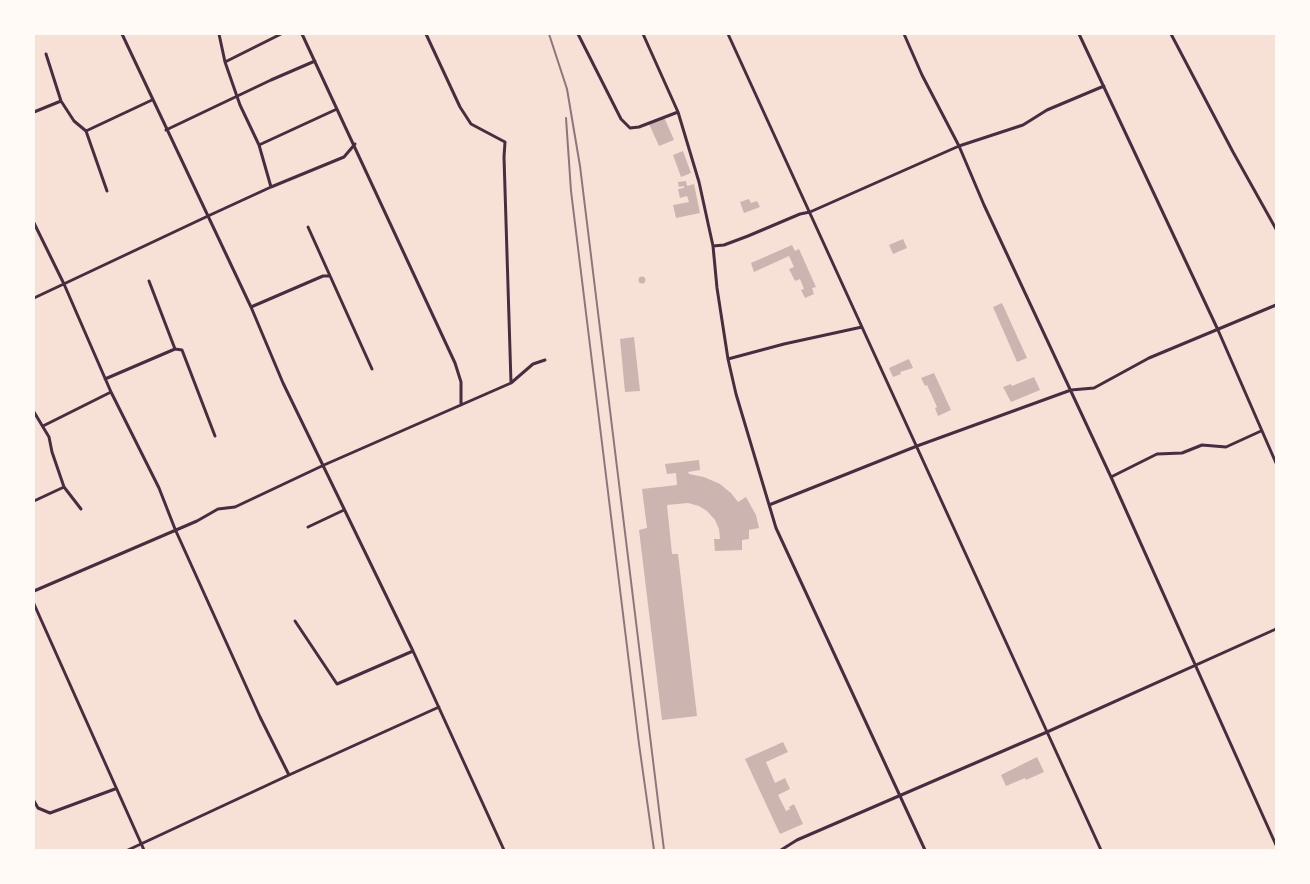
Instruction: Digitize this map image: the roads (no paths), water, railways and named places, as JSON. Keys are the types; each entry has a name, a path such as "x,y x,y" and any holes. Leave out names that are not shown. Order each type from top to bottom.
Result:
{"street":[{"path":"122,34 251,307 283,383 413,651 504,850"},
{"path":"219,34 225,62 259,145 271,187"},
{"path":"225,62 281,34"},
{"path":"302,34 355,144 455,363 460,382 461,405"},
{"path":"426,34 460,107 471,124 505,142 511,383"},
{"path":"578,34 621,119 630,128 639,127 678,112"},
{"path":"642,34 678,112 699,182 713,246 717,288 728,359 736,394 776,528 925,850"},
{"path":"728,34 918,446 1101,850"},
{"path":"904,34 922,75 959,146 984,205 1111,477 1276,845"},
{"path":"1079,34 1218,330 1276,463"},
{"path":"1172,34 1233,152 1276,229"},
{"path":"46,54 61,101 74,121 86,131 106,191"},
{"path":"166,130 316,61"},
{"path":"713,246 724,245 800,214 810,212 959,146 1023,125 1046,110 1104,86"},
{"path":"86,131 152,100"},
{"path":"34,112 61,101"},
{"path":"259,145 337,109"},
{"path":"34,298 271,187 344,157 355,144"},
{"path":"34,223 64,284 105,379 159,488 175,529 288,775"},
{"path":"308,227 372,369"},
{"path":"251,307 322,276 330,276"},
{"path":"149,281 175,349"},
{"path":"769,505 918,446 1071,390 1094,388 1149,358 1276,306"},
{"path":"728,359 784,344 862,327"},
{"path":"105,379 175,349 182,350 215,436"},
{"path":"34,591 197,521 218,509 235,507 324,465 511,383 533,364 545,360"},
{"path":"43,426 112,392"},
{"path":"34,412 49,437 64,487 81,509"},
{"path":"1111,477 1157,454 1182,452 1202,445 1226,447 1261,431"},
{"path":"34,501 64,487"},
{"path":"308,527 344,510"},
{"path":"34,604 144,850"},
{"path":"295,621 337,684 413,651"},
{"path":"782,850 797,840 1047,732 1276,629"},
{"path":"128,850 439,707"},
{"path":"34,800 38,808 50,814 115,788"}],"railway":[{"path":"549,34 567,89 580,166 664,850"},
{"path":"566,118 571,191 639,744 654,850"}]}
